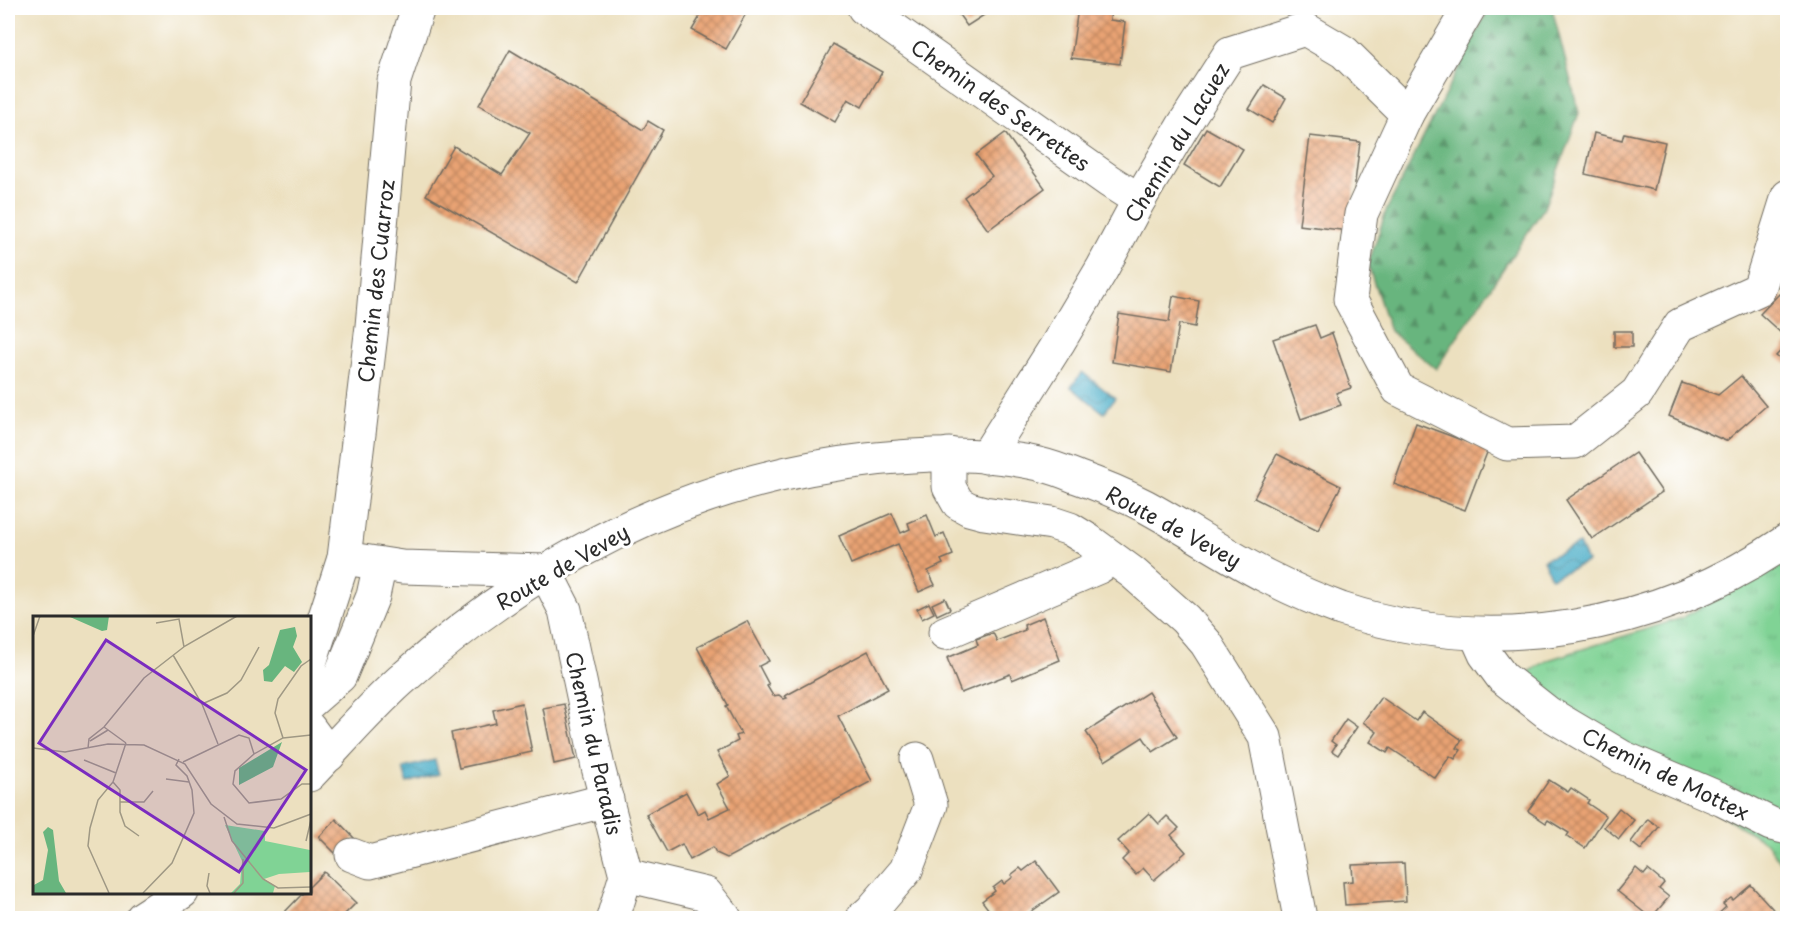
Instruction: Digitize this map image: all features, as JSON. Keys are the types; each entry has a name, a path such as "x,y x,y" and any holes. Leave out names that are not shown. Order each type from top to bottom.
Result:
{"street":[{"name":"Chemin des Cuarroz","path":"310,663 344,558 372,326 394,81 418,8"},
{"name":"Chemin des Serrettes","path":"867,8 1139,200"},
{"path":"1469,8 1407,114 1361,214 1350,299 1398,389 1507,444 1575,441 1637,393 1680,325 1759,289 1788,196"},
{"name":"Chemin du Lacuez","path":"986,457 1064,333 1139,200 1230,53 1305,29 1344,52 1407,114"},
{"path":"950,454 948,487 958,503 984,513 1052,523 1070,529 1133,573 1177,612 1206,643 1265,737 1300,918"},
{"name":"Route de Vevey","path":"319,765 398,683 488,609 545,571 583,549 654,514 740,485 840,463 950,454 1042,464 1142,504 1264,575 1340,608 1392,622 1476,634 1535,632 1631,614 1675,600 1719,581 1788,540"},
{"path":"344,558 402,567 545,571"},
{"path":"945,633 1099,567 1112,558"},
{"path":"310,702 340,676 373,596 380,564"},
{"name":"Chemin du Paradis","path":"545,571 566,610 598,767 627,875"},
{"name":"Chemin de Mottex","path":"1476,634 1485,654 1502,677 1548,713 1622,756 1723,800 1782,833"},
{"path":"310,732 319,765"},
{"path":"862,918 871,911 906,870 931,805 917,759"},
{"path":"352,855 370,862 607,800"},
{"path":"614,918 627,875 706,894 724,918"},
{"path":"142,918 179,893"}],"green space":[{"path":"1489,8 1552,8 1579,113 1544,208 1436,369 1390,331 1368,265 1386,211"},
{"path":"1787,558 1787,873 1767,843 1510,684 1548,660 1682,618"}],"water":[{"path":"1082,372 1115,398 1104,413 1071,387"},
{"path":"1579,544 1587,562 1551,578 1543,560"},
{"path":"435,760 439,774 407,783 403,768"}],"building":[{"path":"687,8 749,8 726,49 692,30 701,15"},
{"path":"954,8 995,8 967,26"},
{"path":"1078,8 1111,8 1110,20 1125,22 1120,64 1071,58"},
{"path":"833,44 882,72 862,107 848,99 835,122 800,102"},
{"path":"510,50 643,130 648,121 663,130 578,282 426,195 454,146 502,175 530,133 479,105"},
{"path":"1264,85 1286,98 1272,123 1249,109"},
{"path":"1206,128 1243,149 1220,187 1184,165"},
{"path":"1005,133 1045,188 988,230 964,197 992,176 976,155"},
{"path":"1594,133 1622,140 1624,133 1665,142 1654,190 1585,174"},
{"path":"1310,136 1360,142 1349,231 1299,225"},
{"path":"1779,294 1788,302 1788,328 1782,334 1760,314"},
{"path":"1173,296 1199,301 1195,327 1179,324 1171,372 1112,362 1119,314 1169,322"},
{"path":"1315,325 1320,338 1332,333 1351,388 1336,393 1341,405 1301,419 1273,339"},
{"path":"1614,331 1632,331 1632,347 1614,347"},
{"path":"1788,343 1788,365 1776,356"},
{"path":"1741,376 1766,406 1726,441 1669,416 1682,383 1718,395"},
{"path":"1416,423 1488,450 1465,510 1394,484"},
{"path":"1635,453 1662,492 1592,539 1566,500"},
{"path":"1277,454 1341,486 1318,530 1254,498"},
{"path":"892,513 901,533 910,529 908,523 927,515 936,537 944,533 953,555 941,560 943,564 928,571 935,585 919,592 898,544 851,564 839,536"},
{"path":"945,598 950,609 937,615 932,604"},
{"path":"929,603 934,613 922,619 917,609"},
{"path":"1043,617 1060,660 1012,680 1010,674 961,693 947,658 978,645 976,639 993,633 997,641 1025,630 1024,625"},
{"path":"747,621 769,661 759,666 769,685 767,686 773,696 779,695 784,699 787,698 785,696 868,651 888,689 838,716 872,781 727,858 716,853 713,847 690,860 682,844 667,852 646,814 686,792 698,814 705,810 709,818 730,808 717,784 730,776 717,752 738,741 736,736 741,734 697,647"},
{"path":"1148,692 1177,737 1153,752 1143,737 1105,761 1086,732"},
{"path":"1381,697 1416,721 1422,712 1462,740 1457,748 1461,750 1455,759 1450,756 1435,778 1390,748 1387,753 1370,742 1377,732 1363,722"},
{"path":"522,703 532,752 459,768 451,733 496,723 493,710"},
{"path":"564,704 576,759 554,764 543,708"},
{"path":"1346,719 1357,727 1338,755 1332,751 1336,745 1331,741"},
{"path":"1549,780 1568,792 1571,788 1589,800 1587,803 1606,816 1585,848 1567,836 1569,833 1548,820 1546,823 1528,811"},
{"path":"1619,808 1634,820 1619,839 1604,827"},
{"path":"1149,813 1159,824 1167,816 1179,828 1171,835 1186,852 1154,880 1143,868 1136,875 1122,860 1129,853 1118,841"},
{"path":"336,819 354,838 337,855 319,837"},
{"path":"1648,819 1659,827 1641,850 1631,842"},
{"path":"1036,861 1059,892 1022,918 995,918 982,901 995,891 993,888 1002,881 1004,884 1020,868 1023,871"},
{"path":"1404,863 1406,901 1345,905 1343,882 1353,881 1352,865"},
{"path":"1636,868 1644,875 1648,870 1664,883 1659,889 1669,897 1651,918 1617,891"},
{"path":"324,872 356,903 345,914 349,918 285,918 282,915 303,893 310,893 310,886"},
{"path":"1751,885 1781,918 1714,918 1726,907 1723,904 1731,898 1733,900"}]}
